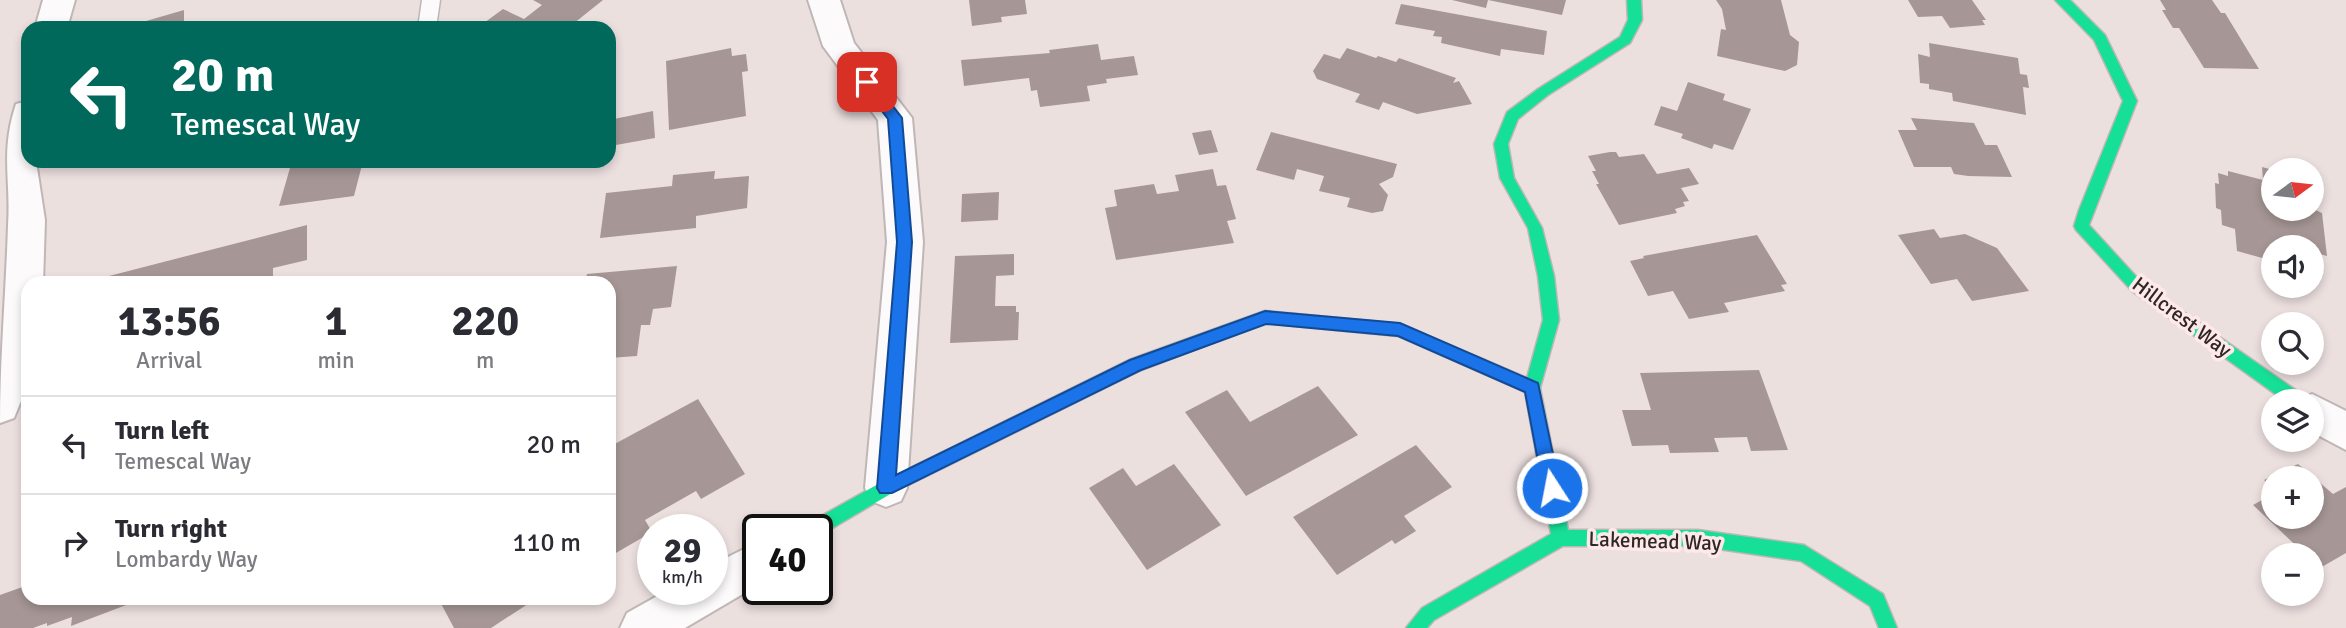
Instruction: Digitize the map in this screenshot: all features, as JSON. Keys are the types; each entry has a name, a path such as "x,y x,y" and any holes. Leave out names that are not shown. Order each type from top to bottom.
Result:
{"street":[{"path":"53,21 59,0"},
{"path":"824,0 839,46 895,118 905,242 886,488"},
{"path":"1561,538 1532,387 1550,320 1546,276 1535,228 1507,178 1501,144 1512,116 1543,92 1625,40 1635,20 1634,0"},
{"name":"Hillcrest Way","path":"2062,0 2100,38 2130,101 2120,136 2088,201 2081,226 2137,287 2281,389"},
{"path":"21,150 18,165 27,220 24,276"},
{"path":"833,518 886,488 1136,365 1265,317 1400,330 1532,387"},
{"path":"0,406 21,349"},
{"path":"2324,418 2346,432"},
{"name":"Lakemead Way","path":"1415,628 1428,614 1561,538 1698,538 1804,553 1877,600 1888,628"},
{"path":"643,628 683,605"}],"lane":[{"path":"428,21 431,0"}],"building":[{"path":"533,0 603,0 577,21 487,21 503,9 524,19 542,5"},
{"path":"969,0 1025,0 1027,14 1001,17 1002,22 972,26"},
{"path":"1452,0 1488,0 1486,8"},
{"path":"1488,0 1566,0 1562,15"},
{"path":"1716,0 1781,0 1790,35 1799,42 1797,65 1785,71 1717,56 1721,29 1726,30 1722,9"},
{"path":"1908,0 1972,0 1986,20 1982,20 1985,25 1950,28 1942,16 1918,17"},
{"path":"2160,0 2212,0 2221,13 2225,13 2259,69 2204,68 2179,28 2173,28 2162,10 2166,10"},
{"path":"1401,4 1547,31 1544,55 1501,49 1500,56 1441,43 1442,37 1433,36 1435,31 1395,24"},
{"path":"184,10 184,21 146,21"},
{"path":"1929,43 2018,58 2020,74 2027,75 2029,88 2023,87 2026,115 1953,101 1952,93 1929,89 1929,84 1920,83 1918,54 1930,57"},
{"path":"1098,44 1101,60 1134,56 1138,75 1106,79 1107,83 1087,86 1090,101 1040,107 1037,90 1031,91 1029,78 964,86 961,60 1050,53 1049,50"},
{"path":"731,48 732,56 746,54 748,71 742,72 746,116 669,130 666,61"},
{"path":"1347,48 1396,62 1399,58 1456,78 1453,83 1459,81 1472,104 1417,114 1383,102 1379,110 1355,102 1360,94 1317,79 1313,71 1324,54 1340,59"},
{"path":"1688,82 1725,94 1723,100 1751,109 1733,150 1714,144 1712,149 1681,138 1683,134 1654,125 1661,106 1677,111"},
{"path":"653,111 655,138 616,145 616,119"},
{"path":"1911,118 1974,123 1985,145 1997,145 2012,177 1954,174 1951,167 1914,167 1898,130 1917,130"},
{"path":"1211,130 1218,152 1199,155 1192,133"},
{"path":"1271,132 1397,164 1393,177 1379,184 1388,195 1383,211 1372,213 1347,207 1350,198 1319,191 1324,176 1297,169 1294,180 1256,170"},
{"path":"1616,152 1619,157 1644,154 1657,174 1689,168 1699,184 1681,188 1689,201 1683,202 1685,206 1675,209 1677,213 1619,225 1596,184 1599,184 1592,171 1596,171 1588,156"},
{"path":"290,168 361,168 354,196 279,206"},
{"path":"1213,169 1217,186 1226,185 1236,219 1227,221 1234,243 1116,260 1105,208 1117,206 1114,190 1154,184 1157,194 1179,191 1175,175"},
{"path":"715,171 714,179 749,176 747,208 696,216 696,228 600,238 606,193 672,186 673,175"},
{"path":"2228,171 2261,179 2261,221 2323,221 2327,256 2324,255 2324,235 2261,235 2261,258 2237,251 2235,229 2222,225 2221,210 2216,208 2215,183 2219,184 2218,173 2228,176"},
{"path":"999,192 998,220 961,222 962,194"},
{"path":"307,225 307,260 273,268 273,276 109,276"},
{"path":"1934,229 1940,238 1965,234 1997,248 2029,291 1972,301 1957,279 1931,284 1898,235"},
{"path":"1757,235 1787,284 1781,285 1785,291 1724,303 1729,312 1689,319 1673,291 1648,296 1630,261 1644,258 1643,256"},
{"path":"1014,254 1014,275 996,276 995,306 1016,306 1016,312 1019,312 1018,340 950,343 955,256"},
{"path":"677,266 671,307 653,309 650,325 641,325 637,356 616,358 616,276 587,274"},
{"path":"1759,370 1788,450 1751,451 1747,437 1714,438 1719,452 1670,453 1668,445 1632,446 1622,410 1651,410 1640,373"},
{"path":"1318,386 1358,435 1246,496 1185,412 1227,390 1250,422"},
{"path":"698,399 745,474 701,499 696,491 656,514 637,514 637,541 616,553 616,443"},
{"path":"1416,445 1452,487 1404,516 1416,531 1395,544 1392,540 1337,575 1293,517"},
{"path":"1174,464 1221,525 1147,570 1089,488 1123,468 1136,486"},
{"path":"2324,486 2333,494 2346,487 2346,553 2324,566 2324,543 2293,543 2278,529 2324,529"},
{"path":"2261,501 2261,513 2253,505"},
{"path":"21,588 21,605 126,605 71,626 72,617 47,626 47,623 33,628 0,628 0,595"},
{"path":"442,605 526,605 491,628 454,628"}],"traffic: fast":[{"path":"1561,538 1532,388 1551,320 1546,276 1535,228 1507,178 1501,144 1512,116 1543,92 1625,40 1635,20 1634,0"},
{"path":"2062,0 2100,38 2130,101 2081,226 2137,287 2281,389"},
{"path":"833,518 886,488 1135,365 1265,317 1400,330 1532,388"},
{"path":"1415,628 1428,614 1561,538 1698,538 1804,553 1877,600 1888,628"}],"route":[{"path":"867,82 895,118 905,242 886,488 1136,365 1265,317 1400,330 1532,387 1552,488"}]}
